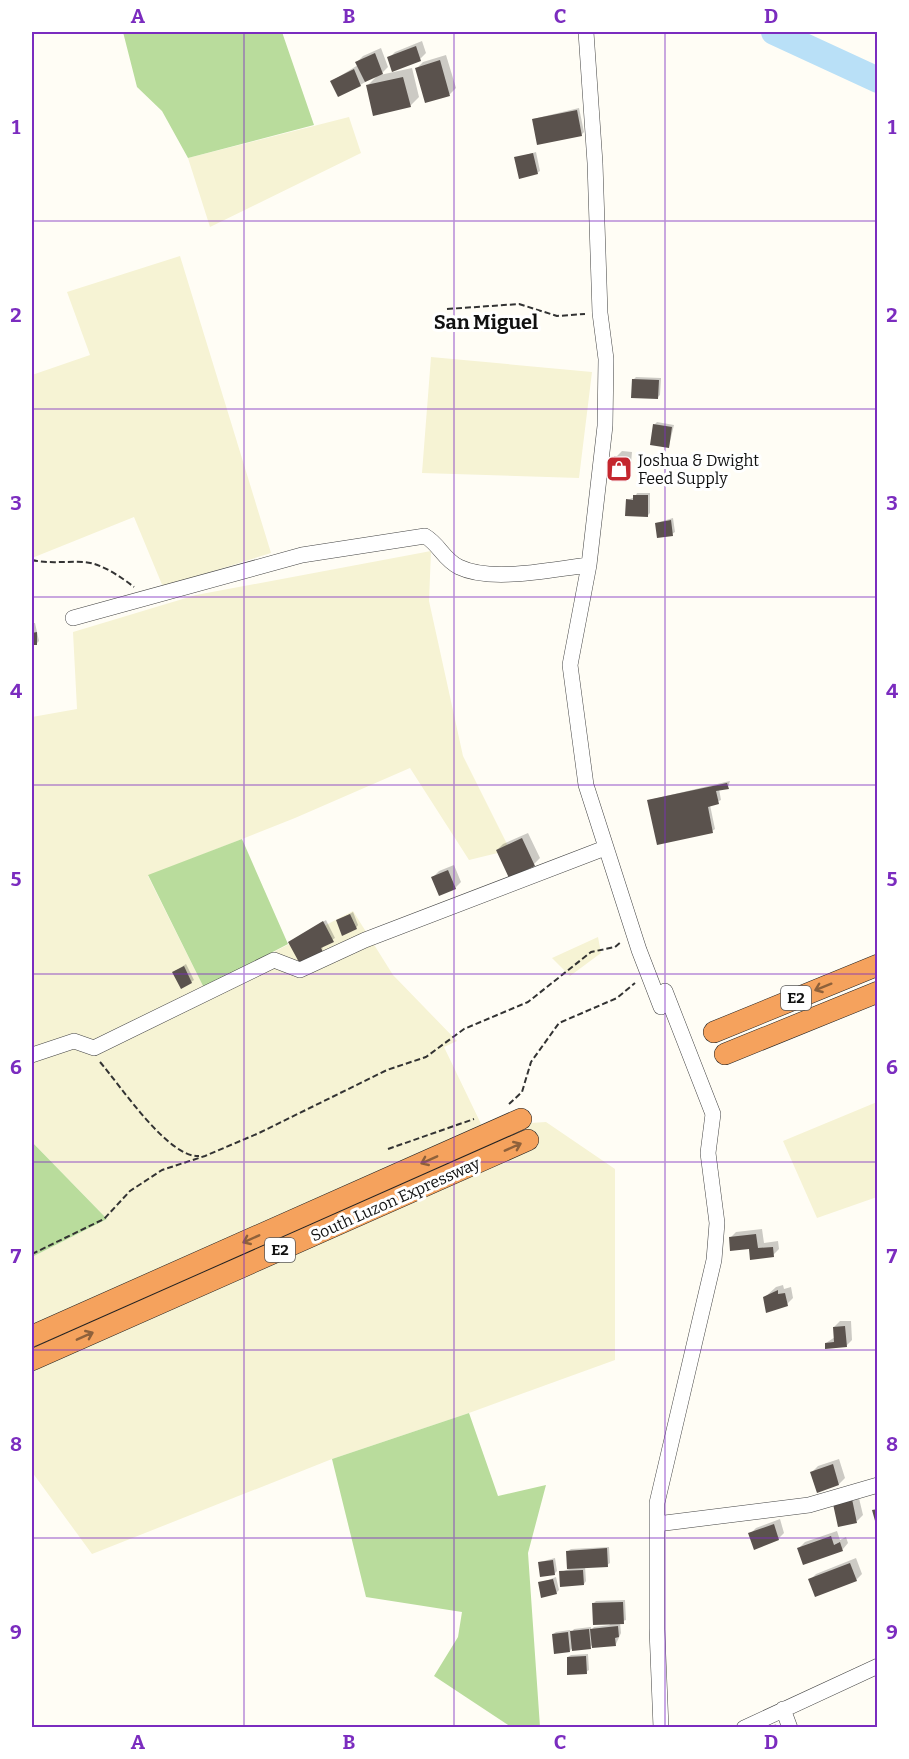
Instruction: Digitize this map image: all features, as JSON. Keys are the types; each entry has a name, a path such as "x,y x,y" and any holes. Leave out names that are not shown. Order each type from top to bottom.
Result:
{"highway":[{"name":"E2","path":"714,1032 878,965"},
{"name":"E2","path":"725,1054 878,992"},
{"name":"South Luzon Expressway","path":"32,1335 513,1114"},
{"name":"South Luzon Expressway","path":"32,1360 528,1140"}],"street":[{"path":"586,32 595,163 600,313 606,359 605,426 589,565 570,664 586,785 639,950 661,1007"},
{"path":"73,618 302,555 425,536 437,543 443,557 460,567 491,574 589,565"},
{"path":"32,1055 74,1041 94,1048 274,960 300,970 365,940 605,848"},
{"path":"648,971 661,980 713,1114 708,1153 717,1223 714,1260 659,1486 657,1524 661,1728"},
{"path":"657,1524 809,1505 878,1485"},
{"path":"744,1728 878,1666"},
{"path":"783,1709 790,1728"}],"path":[{"path":"447,309 519,304 557,316 600,313"},
{"path":"32,560 43,563 87,562 119,575 148,598"},
{"path":"32,1254 104,1219 130,1191 162,1170 205,1156 340,1095 387,1070 426,1057 464,1029 528,1002 591,952 615,947 635,932"},
{"path":"513,1114 531,1062 559,1023 617,998 648,971"},
{"path":"87,1046 90,1053 158,1131 179,1151 192,1157 205,1156"},
{"path":"388,1149 483,1116"}],"shaded area":[{"path":"349,117 361,153 210,227 188,158"},
{"path":"180,256 271,553 163,587 134,517 32,558 32,375 90,355 67,292"},
{"path":"431,357 592,372 579,478 422,473"},
{"path":"431,551 429,601 463,756 510,850 469,860 410,768 295,818 148,876 204,988 353,911 393,975 457,1041 444,1047 482,1126 546,1122 615,1169 615,1360 469,1413 332,1459 92,1554 32,1472 32,1257 107,1219 32,1142 32,717 77,709 73,632 196,595"},
{"path":"598,937 601,953 570,976 552,958"},
{"path":"877,1102 877,1197 817,1218 783,1141"}],"green space":[{"path":"123,32 282,32 314,125 188,158 162,111 137,87"},
{"path":"242,839 288,944 204,988 148,875"},
{"path":"32,1142 107,1219 32,1257"},
{"path":"469,1413 498,1496 546,1485 528,1553 540,1727 511,1727 434,1676 458,1637 462,1612 366,1597 332,1459"}],"building":[{"path":"416,46 421,61 392,72 387,57"},
{"path":"375,53 383,74 365,82 355,62"},
{"path":"440,60 450,96 425,103 415,68"},
{"path":"354,69 361,86 338,97 330,81"},
{"path":"403,77 411,107 373,116 366,85"},
{"path":"577,110 582,136 537,145 532,119"},
{"path":"533,153 538,174 519,179 514,157"},
{"path":"632,379 659,380 658,399 631,398"},
{"path":"653,424 672,427 669,448 650,445"},
{"name":"Joshua & Dwight Feed Supply","path":"614,456 627,458 624,481 612,480"},
{"path":"633,495 648,495 648,517 625,516 626,499 633,500"},
{"path":"671,520 673,536 657,538 655,523"},
{"path":"37,632 37,645 32,645 32,633"},
{"path":"727,783 729,789 716,791 719,804 708,807 713,833 657,845 647,800"},
{"path":"522,838 535,866 509,878 496,850"},
{"path":"448,870 456,889 439,896 431,877"},
{"path":"350,914 357,929 342,936 336,920"},
{"path":"323,921 334,942 321,948 323,952 300,964 288,942"},
{"path":"184,966 192,983 181,989 172,972"},
{"path":"756,1234 758,1248 773,1247 774,1257 750,1260 749,1249 730,1251 729,1237"},
{"path":"778,1290 778,1294 785,1293 788,1306 766,1313 763,1297"},
{"path":"845,1326 847,1347 825,1349 825,1343 834,1342 833,1327"},
{"path":"833,1464 839,1485 817,1493 810,1472"},
{"path":"852,1499 857,1523 838,1527 833,1504"},
{"path":"878,1509 878,1527 877,1528 872,1510"},
{"path":"774,1524 779,1540 754,1550 748,1533"},
{"path":"831,1536 834,1545 840,1542 843,1551 803,1565 797,1548"},
{"path":"607,1548 608,1567 567,1569 566,1551"},
{"path":"553,1560 555,1575 540,1577 538,1562"},
{"path":"850,1563 857,1581 815,1597 808,1579"},
{"path":"583,1570 584,1585 560,1587 559,1571"},
{"path":"553,1579 557,1594 541,1598 538,1582"},
{"path":"623,1602 624,1624 593,1625 592,1603"},
{"path":"618,1626 619,1637 615,1638 616,1646 592,1648 590,1629"},
{"path":"589,1629 591,1649 572,1651 570,1631"},
{"path":"568,1632 570,1652 554,1654 552,1634"},
{"path":"586,1656 587,1674 567,1675 567,1657"}],"waterway":[{"path":"774,32 878,80"}],"place":[{"name":"Joshua & Dwight Feed Supply","path":"619,469"}],"district":[{"name":"San Miguel","path":"486,322"}]}
